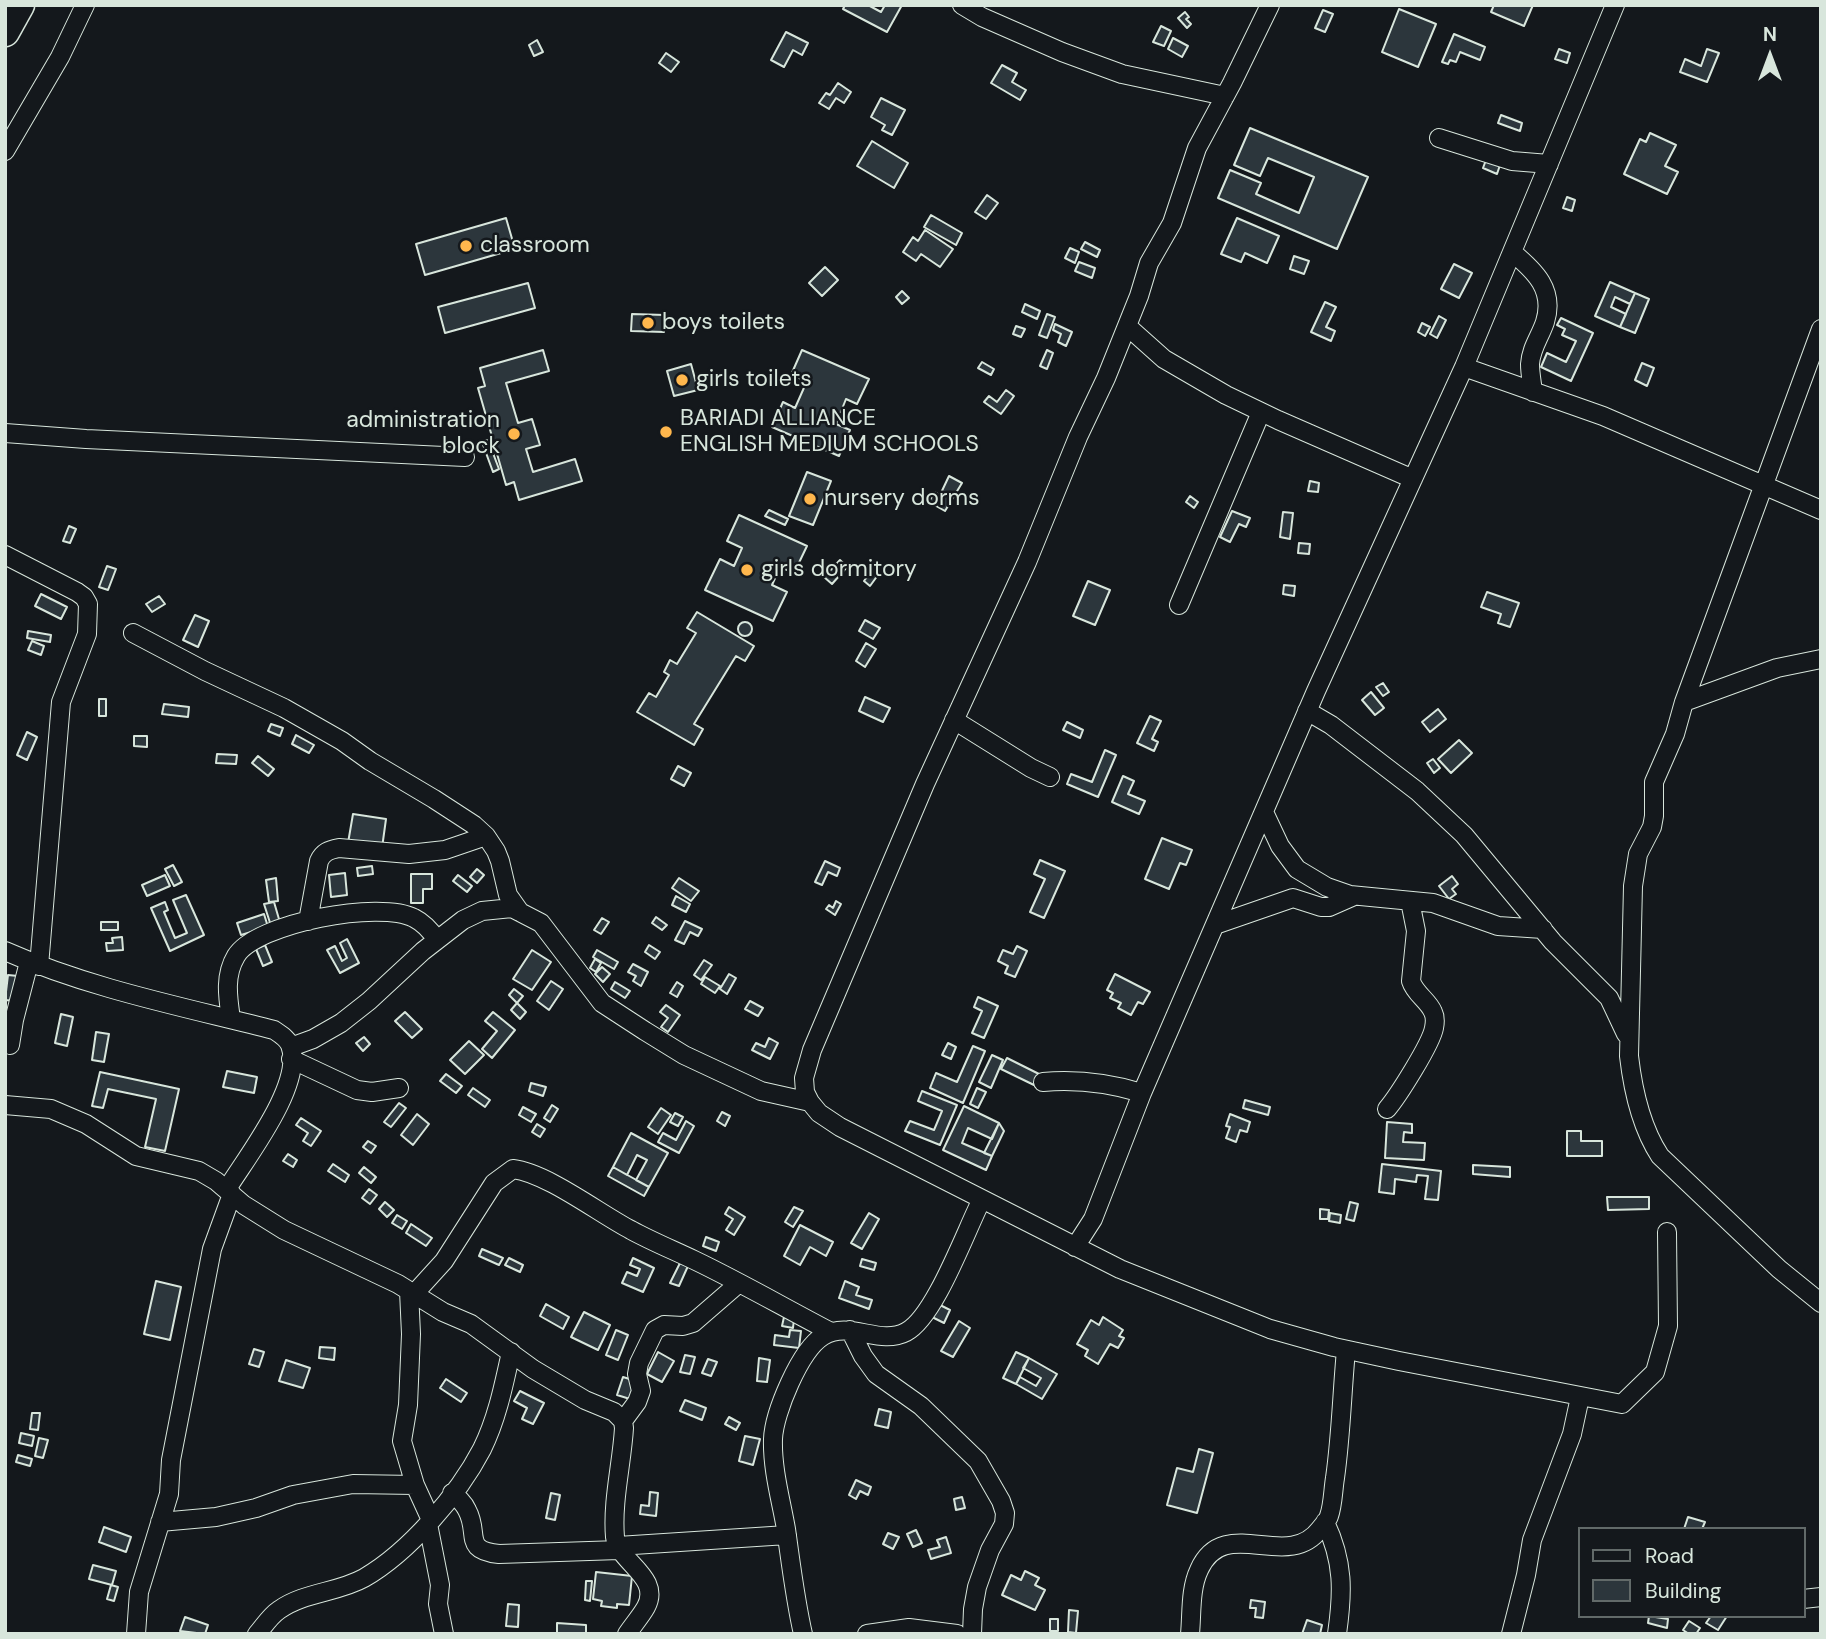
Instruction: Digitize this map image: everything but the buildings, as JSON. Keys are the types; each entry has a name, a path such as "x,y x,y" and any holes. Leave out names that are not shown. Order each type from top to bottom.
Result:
{"highway":[{"path":"5,32 20,5"}],"street":[{"path":"5,151 60,57 85,5"},
{"path":"962,5 982,17 1062,52 1122,74 1225,96"},
{"path":"1269,5 1197,148 1172,223 1149,263 1127,326 1027,562 954,720 812,1050 804,1078 805,1092 819,1113 840,1127 1075,1247 1120,1269 1270,1329 1346,1350 1622,1404 1655,1372 1668,1326 1667,1232"},
{"path":"1075,1247 1093,1219 1142,1093 1307,711 1464,367 1615,5"},
{"path":"1439,138 1512,161 1549,164"},
{"path":"1512,252 1532,269 1543,283 1547,295 1545,322 1535,340 1530,366 1533,392"},
{"path":"1127,326 1171,364 1261,412 1413,479"},
{"path":"1821,329 1684,702 1675,734 1654,782 1652,827 1638,854 1633,886 1629,1041 1631,1077 1642,1120 1650,1141 1660,1156 1779,1269 1821,1303"},
{"path":"1464,367 1603,416 1821,510"},
{"path":"1179,605 1261,412"},
{"path":"5,433 465,457"},
{"path":"5,555 77,592 88,604 87,634 61,702 34,964 13,1020 10,1045"},
{"path":"133,633 331,734 434,799 486,836 500,861 508,894 520,912"},
{"path":"1684,702 1777,667 1821,659"},
{"path":"1307,711 1331,725 1417,791 1464,835 1578,969 1609,998 1629,1041"},
{"path":"954,720 1050,777"},
{"path":"1264,811 1280,846 1297,869 1327,887 1354,896 1450,908 1498,926 1543,929"},
{"path":"308,921 319,861 322,854 330,850 339,848 409,854 445,850 486,836"},
{"path":"1215,925 1293,898 1329,907 1354,896"},
{"path":"1387,1109 1401,1092 1434,1029 1431,1008 1413,989 1411,981 1416,931 1410,901"},
{"path":"291,1053 341,1023 463,920 482,911 512,908 541,923 602,1003 645,1031 684,1055 761,1091 810,1102"},
{"path":"231,1019 227,987 231,967 237,954 254,941 308,921 349,912 377,911 413,917 427,927 437,940"},
{"path":"5,951 34,964 120,992 274,1030 284,1036 291,1053 284,1096 230,1192 212,1249 173,1449 169,1494 139,1591 136,1634"},
{"path":"291,1053 357,1090 372,1092 399,1088"},
{"path":"1043,1082 1072,1080 1142,1093"},
{"path":"5,1105 51,1109 86,1124 136,1156 199,1171 262,1217 312,1245 412,1292 443,1312 471,1324 533,1369 585,1399 614,1412 624,1428 615,1538 619,1548 639,1569 649,1591 648,1605 627,1634"},
{"path":"444,1634 438,1604 440,1585 430,1522 402,1441 408,1405 412,1292 444,1261 494,1183 513,1170 523,1170 600,1211 627,1229 694,1260 831,1332"},
{"path":"803,1634 773,1438 792,1379 821,1337 831,1332 849,1330 882,1338 906,1332 921,1317 940,1288 982,1199"},
{"path":"622,1421 638,1402 641,1391 637,1374 639,1363 655,1330 664,1325 683,1326 693,1323 738,1284"},
{"path":"849,1330 876,1374 921,1406 978,1461 1001,1502 1004,1524 990,1550 978,1587 972,1609 972,1634"},
{"path":"1190,1634 1192,1601 1198,1572 1207,1556 1219,1546 1235,1543 1296,1546 1313,1538 1329,1516 1338,1456 1346,1350"},
{"path":"257,1634 279,1610 293,1602 363,1578 408,1544 430,1522 482,1448 501,1396 511,1352"},
{"path":"1511,1634 1532,1540 1572,1434 1580,1397"},
{"path":"160,1522 216,1517 256,1508 293,1495 353,1484 415,1485"},
{"path":"452,1493 463,1502 469,1512 474,1543 484,1553 619,1548 787,1535"},
{"path":"1325,1522 1335,1543 1340,1566 1342,1599 1337,1634"},
{"path":"867,1634 912,1631 957,1634"}],"place":[{"name":"classroom","path":"466,246"},
{"name":"boys toilets","path":"648,323"},
{"name":"girls toilets","path":"682,380"},
{"name":"BARIADI ALLIANCE ENGLISH MEDIUM SCHOOLS","path":"666,432"},
{"name":"administration block","path":"514,434"},
{"name":"nursery dorms","path":"810,499"},
{"name":"girls dormitory","path":"747,570"}]}
